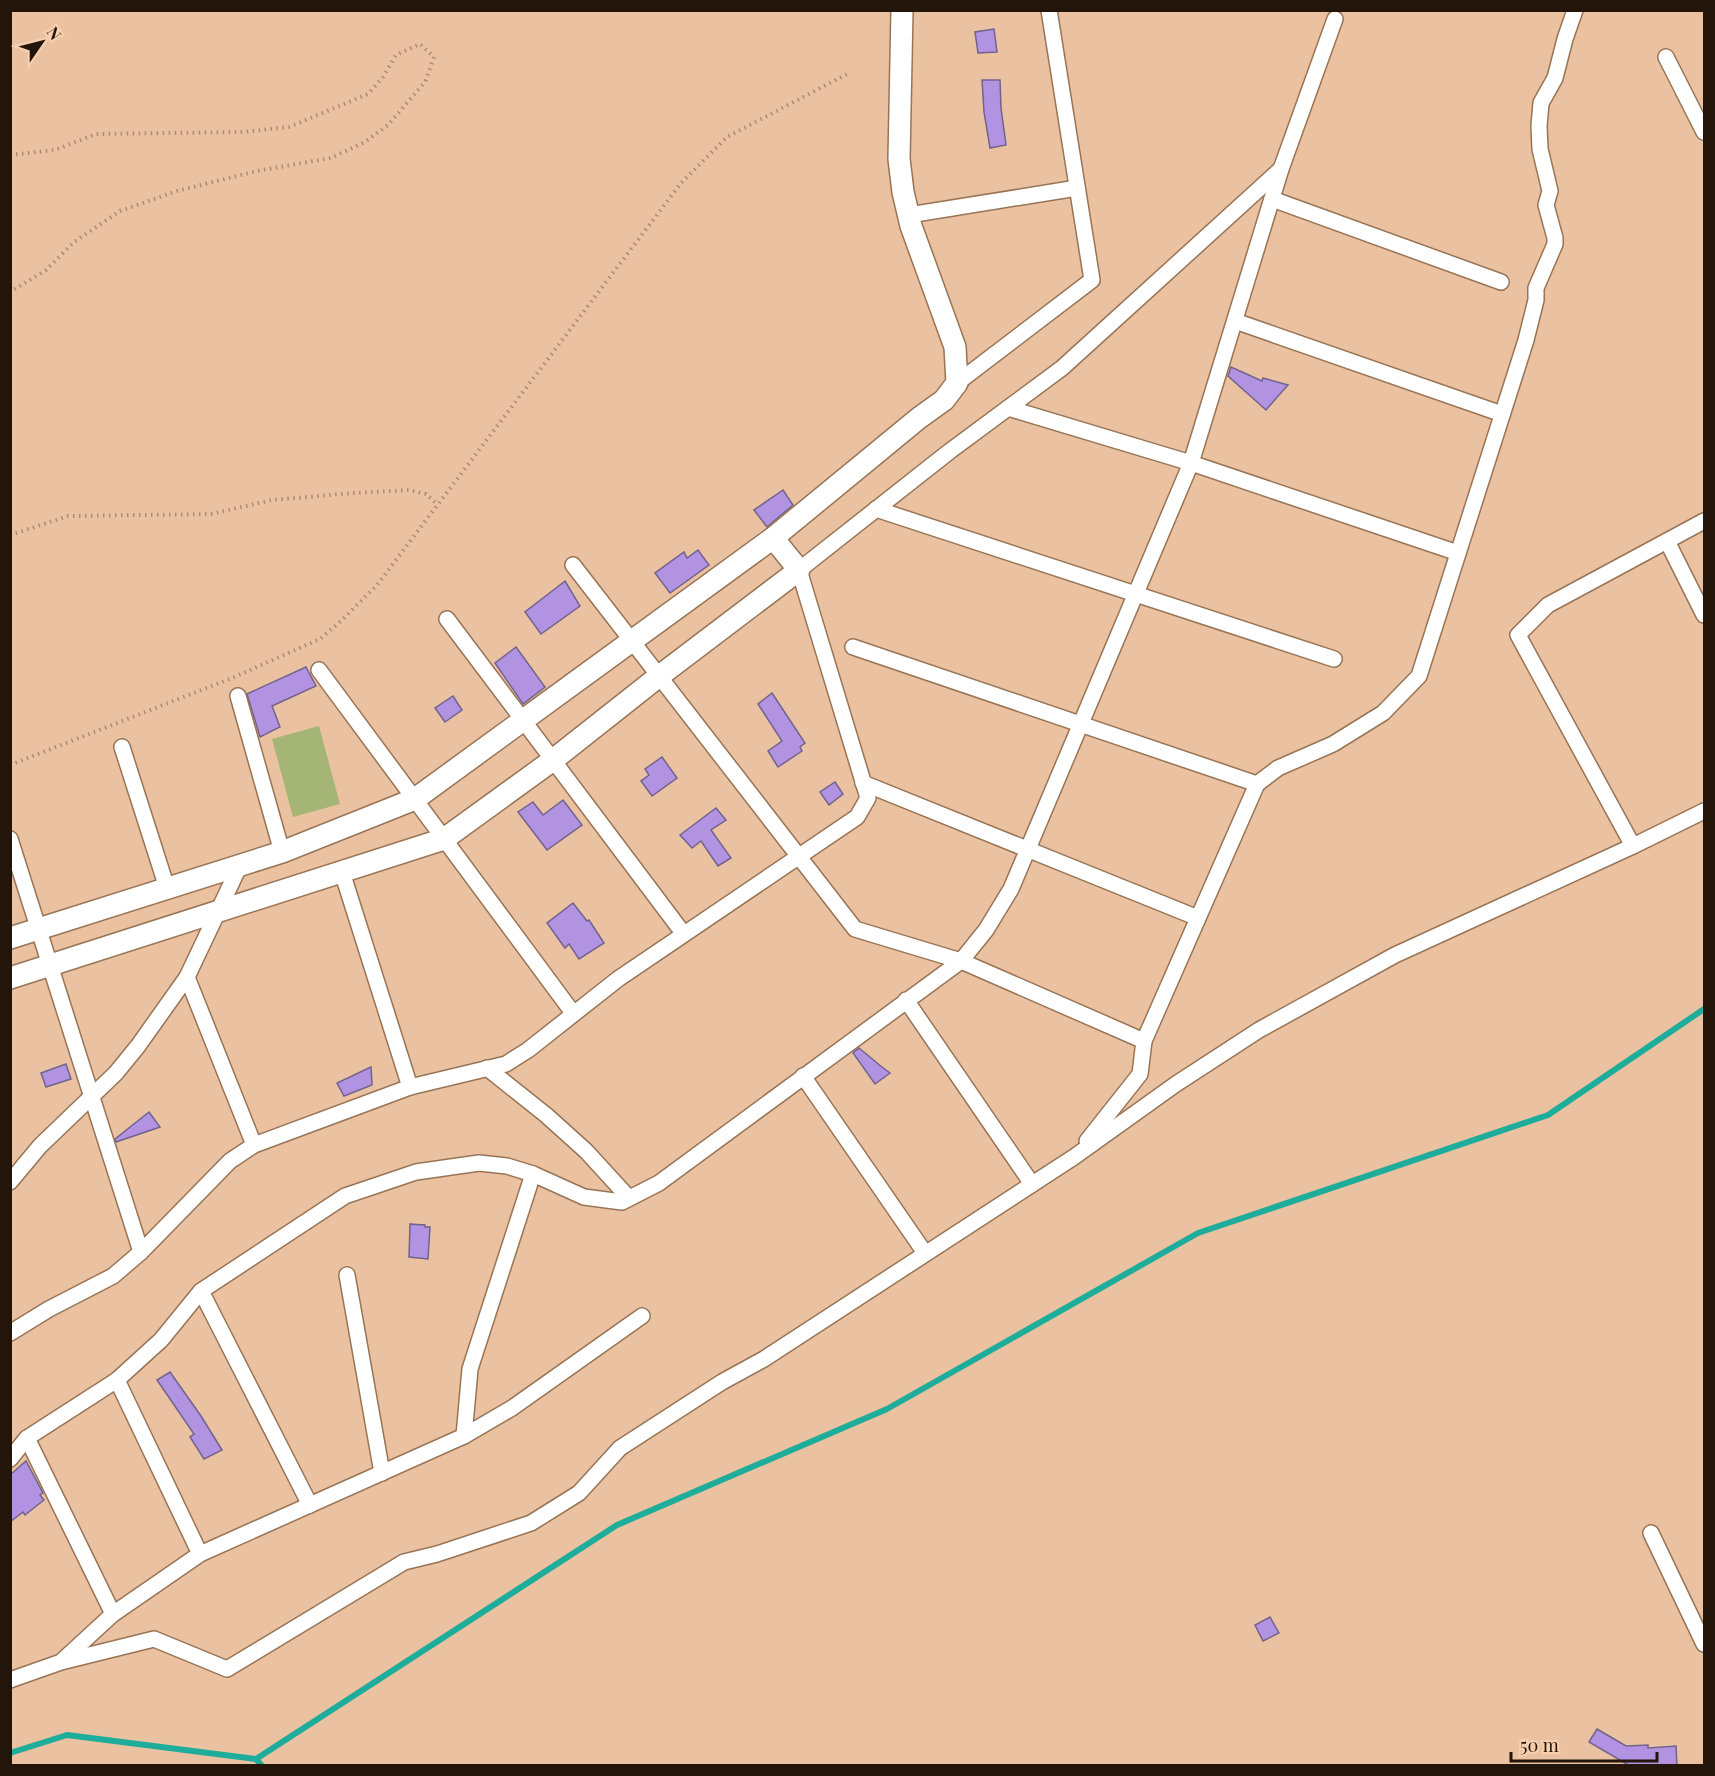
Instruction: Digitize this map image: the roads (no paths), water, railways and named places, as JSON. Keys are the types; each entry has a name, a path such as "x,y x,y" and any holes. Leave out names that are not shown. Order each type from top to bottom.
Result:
{"street":[{"path":"902,10 899,159 909,215 927,273 955,347 957,383"},
{"path":"10,938 282,852 415,799 773,538 944,400 957,383 1092,280 1049,10"},
{"path":"1074,1157 1140,1074 1144,1041 1257,784 1278,768 1333,744 1383,713 1419,676 1526,340 1536,300 1536,288 1555,244 1546,205 1550,191 1540,148 1539,126 1541,103 1555,78 1575,10"},
{"path":"10,1459 27,1438 59,1415 117,1380 161,1340 201,1291 345,1196 416,1172 479,1163 507,1166 533,1174 584,1197 622,1202 659,1183 961,961 986,930 1011,889 1191,463 1281,169 1335,19"},
{"path":"1666,57 1704,132"},
{"path":"10,978 444,839 553,760 1062,368 1281,169"},
{"path":"909,215 1077,188"},
{"path":"1272,199 1502,282"},
{"path":"1235,321 1502,414"},
{"path":"1008,408 1191,463 1458,553"},
{"path":"876,509 1334,659"},
{"path":"1633,846 1518,635 1548,605 1704,521"},
{"path":"10,1333 49,1309 113,1276 141,1252 230,1161 254,1145 410,1088 506,1064 528,1050 573,1013 683,933 799,858 857,817 868,798 799,570 773,538"},
{"path":"1667,541 1704,615"},
{"path":"573,565 855,929 961,961 1144,1041"},
{"path":"447,619 683,933"},
{"path":"853,647 1257,784"},
{"path":"319,670 573,1013"},
{"path":"238,696 282,852"},
{"path":"122,747 168,888"},
{"path":"863,783 1197,918"},
{"path":"10,1680 61,1662 154,1639 227,1669 404,1562 437,1554 531,1523 579,1493 620,1448 722,1382 764,1359 1074,1157 1176,1084 1269,1024 1395,955 1704,811"},
{"path":"10,839 141,1252"},
{"path":"10,1182 40,1146 116,1073 187,977 240,865"},
{"path":"342,872 410,1088"},
{"path":"187,977 254,1145"},
{"path":"906,1000 1032,1184"},
{"path":"487,1068 578,1144 629,1198"},
{"path":"803,1076 925,1253"},
{"path":"464,1436 470,1369 533,1174"},
{"path":"347,1275 382,1473"},
{"path":"201,1291 310,1505"},
{"path":"61,1662 113,1614 200,1554 464,1436 512,1408 642,1316"},
{"path":"117,1380 200,1554"},
{"path":"27,1438 113,1614"},
{"path":"1651,1533 1704,1644"}],"waterway":[{"path":"10,1753 67,1735 256,1759 617,1525 887,1409 1198,1233 1548,1115 1704,1009"},
{"path":"256,1759 262,1766"}]}
